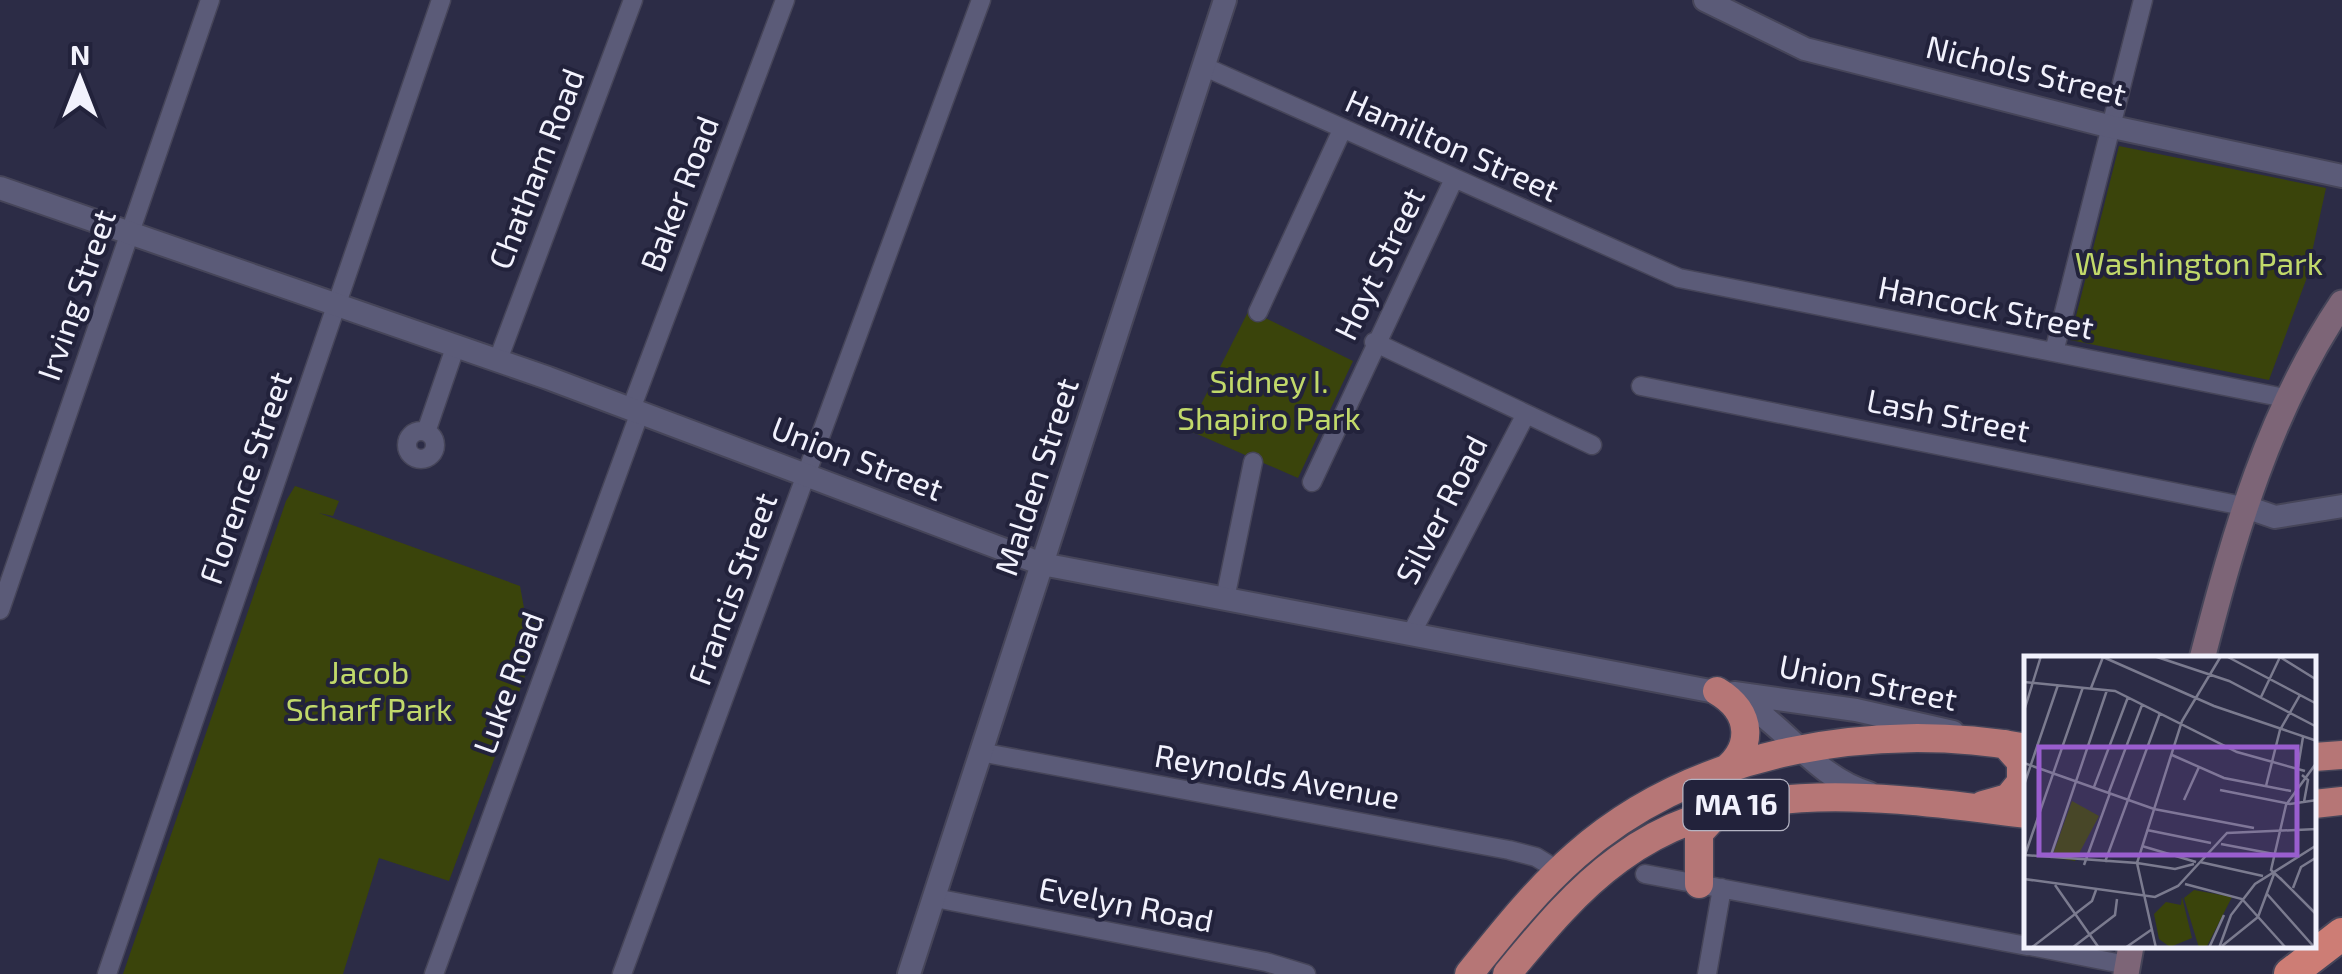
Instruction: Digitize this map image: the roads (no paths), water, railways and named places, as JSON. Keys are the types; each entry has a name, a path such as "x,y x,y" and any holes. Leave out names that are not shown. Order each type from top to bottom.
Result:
{"highway":[{"path":"1717,692 1739,710 1746,730 1744,750 1721,773"},
{"name":"MA 16","path":"1470,974 1559,871 1630,816 1721,773 1800,750 1898,738 2016,746"},
{"path":"1967,807 2002,800 2019,786 2021,762 2016,746"},
{"path":"2317,757 2342,754"},
{"name":"MA 16","path":"1507,974 1571,901 1619,859 1660,834 1722,809 1788,799 1897,800 2024,814"},
{"path":"2317,804 2342,801"},
{"path":"1710,886 1700,833 1722,809"},
{"path":"2290,974 2342,934"},
{"path":"2313,974 2342,960"}],"main road":[{"path":"2203,656 2243,506 2284,398 2342,303"}],"street":[{"name":"Irving Street","path":"0,610 210,0"},
{"name":"Florence Street","path":"106,974 441,0"},
{"name":"Chatham Road","path":"498,360 633,0"},
{"name":"Baker Road","path":"636,410 784,0"},
{"name":"Francis Street","path":"622,974 981,0"},
{"name":"Malden Street","path":"910,974 1224,0"},
{"name":"Nichols Street","path":"1705,0 1805,49 2108,126 2342,176"},
{"path":"2054,352 2108,126 2143,0"},
{"name":"Hamilton Street","path":"1204,67 1676,277"},
{"path":"1258,312 1342,130"},
{"name":"Hoyt Street","path":"1312,482 1374,342 1453,181"},
{"name":"Union Street","path":"0,188 498,360 1042,564 1717,692 1856,710 2016,746"},
{"name":"Hancock Street","path":"1676,277 2284,398"},
{"name":"Silver Road","path":"1374,342 1592,445"},
{"path":"426,432 456,345"},
{"name":"Lash Street","path":"1641,386 2243,506"},
{"name":"Luke Road","path":"434,974 636,410"},
{"name":"Silver Road","path":"1411,634 1526,414"},
{"path":"1225,599 1253,462"},
{"path":"2243,506 2275,517 2342,506"},
{"name":"Union Street","path":"1717,692 1748,705 1846,785 1897,800"},
{"name":"Reynolds Avenue","path":"980,752 1510,850 1536,857 1559,871"},
{"path":"1645,874 2024,945"},
{"path":"1706,974 1710,886"},
{"name":"Evelyn Road","path":"935,898 1266,962 1306,974"},
{"path":"2047,949 2128,962"}],"park label":[{"name":"Washington Park","path":"2199,264"},
{"name":"Sidney I. Shapiro Park","path":"1269,400"},
{"name":"Jacob Scharf Park","path":"369,692"}]}
